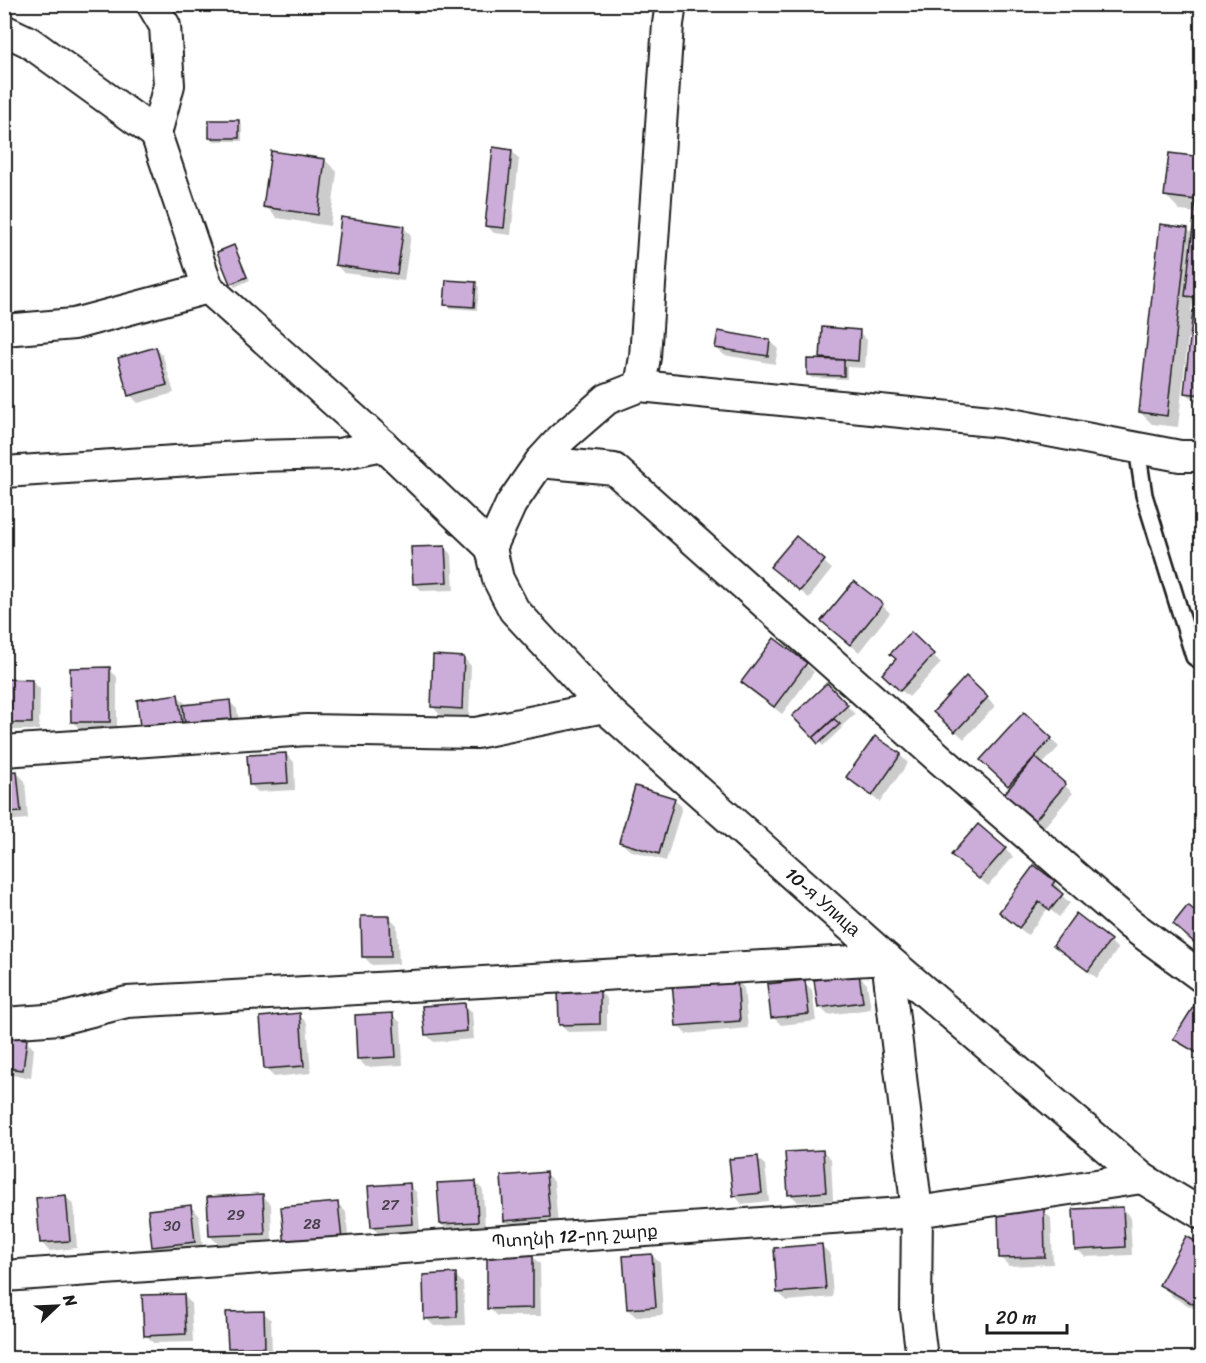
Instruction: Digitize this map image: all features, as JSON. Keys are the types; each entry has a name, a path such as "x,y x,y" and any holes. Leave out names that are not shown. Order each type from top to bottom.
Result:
{"street":[{"path":"152,4 165,26 169,84 156,134 208,288 383,445 491,548 511,504 540,462 561,438 607,399 640,386 1001,422 1180,456 1202,456"},
{"path":"640,386 645,357 671,4"},
{"path":"4,30 29,42 156,134"},
{"path":"4,330 74,324 208,288"},
{"path":"4,472 254,456 339,454 383,445"},
{"path":"540,462 614,469 941,760 1130,924 1202,977"},
{"name":"10-я Улица","path":"491,548 498,579 514,610 604,707 887,959 1142,1178 1202,1214"},
{"path":"4,751 306,730 476,733 604,707"},
{"path":"4,1023 60,1019 127,1002 887,959 917,1212 916,1310 922,1359"},
{"name":"Պտղնի 12-րդ շարք","path":"4,1276 917,1212 1142,1178"}],"lane":[{"path":"1137,448 1144,495 1194,657 1202,662"}],"building":[{"path":"209,120 239,120 239,138 209,138"},
{"path":"493,147 512,150 504,228 485,226"},
{"path":"271,151 325,159 318,215 263,207"},
{"path":"1169,153 1202,157 1202,298 1185,296 1196,200 1164,196"},
{"path":"341,217 404,226 397,274 335,265"},
{"path":"1160,224 1188,228 1167,416 1139,412"},
{"path":"234,245 247,277 230,284 217,252"},
{"path":"446,280 476,282 474,307 444,305"},
{"path":"1193,311 1202,312 1202,395 1184,393"},
{"path":"822,327 860,330 858,361 820,358"},
{"path":"718,331 770,340 768,356 715,348"},
{"path":"156,347 167,385 128,396 118,358"},
{"path":"807,359 844,360 844,376 807,375"},
{"path":"796,536 825,560 800,591 770,567"},
{"path":"445,546 447,582 413,584 411,547"},
{"path":"854,581 883,604 850,645 821,621"},
{"path":"911,632 934,654 900,691 882,674 896,659 890,654"},
{"path":"774,638 807,663 774,707 741,682"},
{"path":"433,655 464,657 462,709 431,707"},
{"path":"110,667 110,722 71,722 70,668"},
{"path":"966,676 988,697 955,732 933,712"},
{"path":"4,679 32,680 32,723 4,723"},
{"path":"827,683 848,705 813,738 792,716"},
{"path":"178,694 182,722 140,727 137,700"},
{"path":"230,700 232,720 185,725 183,705"},
{"path":"1024,712 1052,738 1008,786 980,760"},
{"path":"834,719 840,724 818,744 813,738"},
{"path":"875,736 901,754 872,796 846,777"},
{"path":"286,753 288,783 249,785 247,755"},
{"path":"1035,757 1066,784 1031,825 1000,799"},
{"path":"17,771 21,812 4,813 4,772"},
{"path":"635,786 675,798 659,854 619,842"},
{"path":"978,824 1006,848 979,879 951,855"},
{"path":"1034,865 1055,881 1052,885 1063,894 1050,910 1039,902 1019,928 999,912"},
{"path":"1188,905 1202,917 1202,938 1196,944 1173,924"},
{"path":"1076,913 1111,940 1088,971 1053,945"},
{"path":"361,916 390,916 391,957 362,957"},
{"path":"859,974 863,1002 818,1008 814,980"},
{"path":"737,978 740,1021 676,1026 672,983"},
{"path":"805,980 809,1014 771,1018 767,984"},
{"path":"558,990 600,990 600,1024 559,1025"},
{"path":"465,1003 467,1031 425,1035 422,1006"},
{"path":"1195,1004 1202,1008 1202,1056 1173,1039"},
{"path":"300,1013 304,1066 264,1069 260,1017"},
{"path":"393,1013 396,1057 357,1059 355,1015"},
{"path":"4,1037 27,1039 23,1070 4,1068"},
{"path":"823,1150 826,1192 788,1195 785,1152"},
{"path":"758,1156 762,1193 733,1196 729,1159"},
{"path":"546,1172 550,1217 504,1221 501,1176"},
{"path":"476,1181 478,1222 440,1224 437,1183"},
{"path":"410,1183 413,1224 371,1227 368,1186"},
{"path":"263,1194 265,1234 209,1236 207,1197"},
{"path":"66,1195 70,1241 40,1243 36,1198"},
{"path":"338,1202 342,1240 285,1246 281,1207"},
{"path":"191,1205 195,1242 152,1247 148,1210"},
{"path":"1123,1207 1125,1247 1075,1250 1073,1209"},
{"path":"1044,1209 1045,1257 999,1258 998,1210"},
{"path":"1186,1236 1202,1245 1202,1309 1159,1285"},
{"path":"822,1244 826,1289 777,1293 774,1248"},
{"path":"652,1254 656,1307 627,1309 623,1256"},
{"path":"487,1255 533,1255 533,1308 487,1309"},
{"path":"456,1273 457,1317 424,1319 423,1275"},
{"path":"184,1294 186,1334 144,1336 142,1295"},
{"path":"264,1311 265,1347 228,1348 226,1312"}]}
